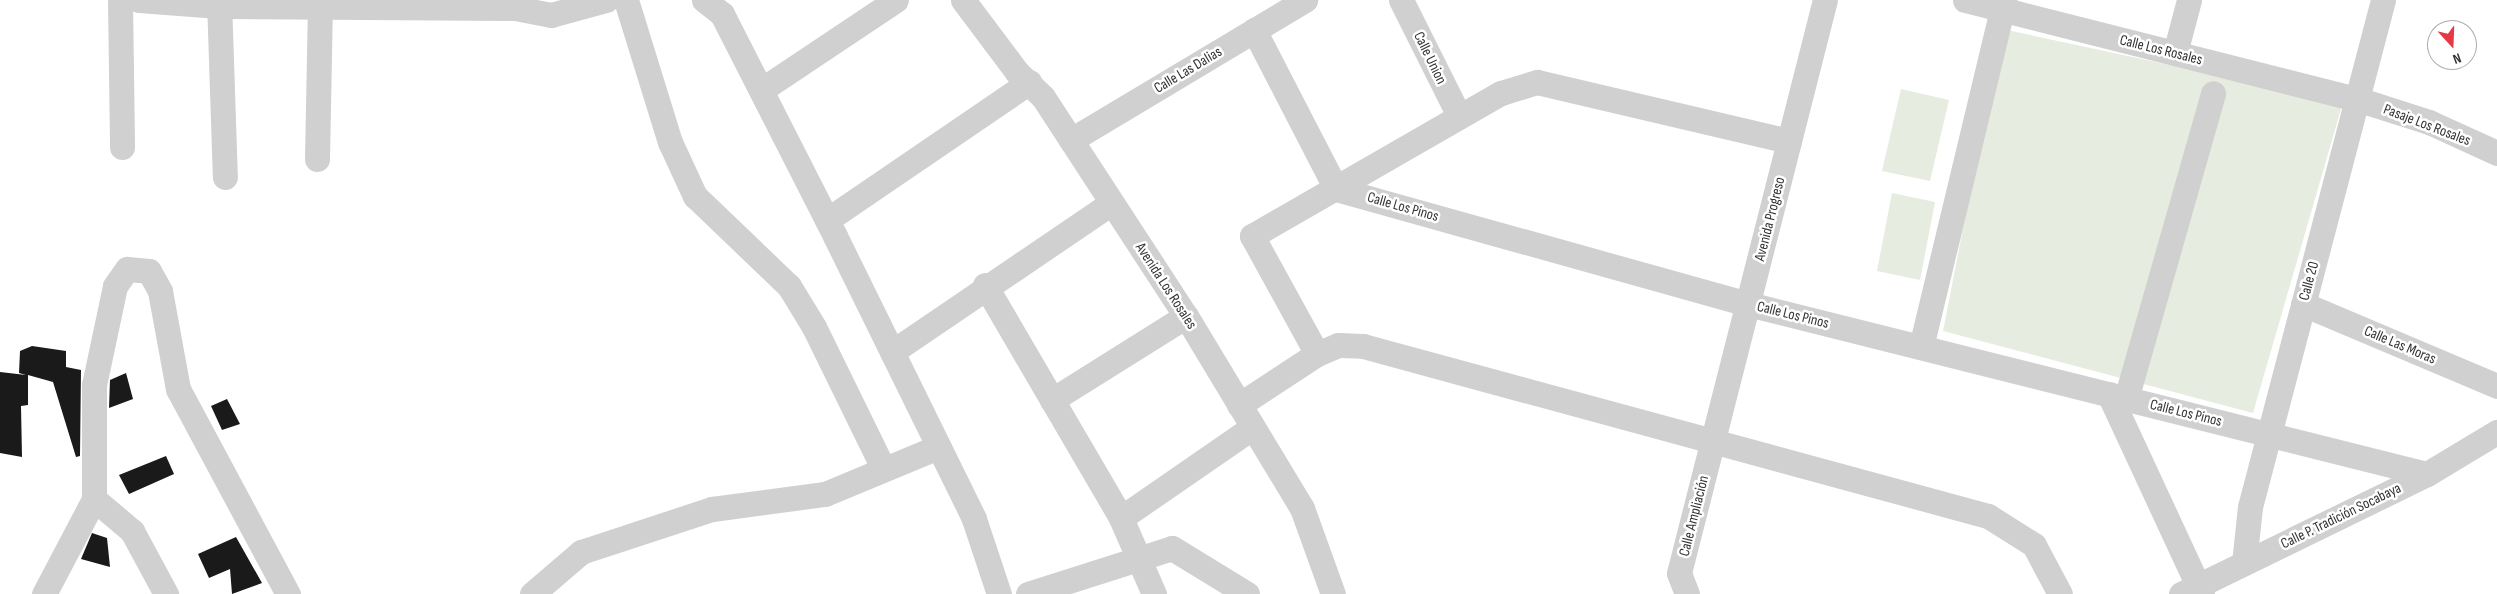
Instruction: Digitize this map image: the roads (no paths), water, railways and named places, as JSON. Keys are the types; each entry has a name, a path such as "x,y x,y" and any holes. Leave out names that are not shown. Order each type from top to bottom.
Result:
{"street":[{"path":"120,0 122,147"},
{"path":"139,0 515,8 550,15 606,0"},
{"path":"626,0 670,142 695,196 789,286 814,327 883,468"},
{"path":"704,0 722,14 827,220 974,520 999,594"},
{"path":"761,90 896,0"},
{"name":"Avenida Los Rosales","path":"963,0 1017,72 1029,82 1071,140 1186,316 1302,508 1332,594"},
{"name":"Calle Las Dalias","path":"1071,140 1305,0"},
{"name":"Calle Union","path":"1401,0 1459,116"},
{"name":"Avenida Progreso","path":"1714,438 1825,0"},
{"name":"Calle Los Rosales","path":"1965,0 2003,5 2175,53 2357,99"},
{"path":"2175,53 2188,0"},
{"name":"Calle 20","path":"2244,563 2250,507 2383,0"},
{"path":"219,3 225,177"},
{"path":"317,159 320,4"},
{"path":"1921,347 2003,5"},
{"path":"1254,30 1336,188"},
{"path":"827,220 1029,82"},
{"path":"1317,354 1252,236 1501,93 1537,82 1789,141"},
{"path":"2194,591 2117,396 2214,93"},
{"name":"Pasaje Los Rosales","path":"2357,99 2429,122 2497,153"},
{"name":"Calle Los Pinos","path":"1336,188 1748,304 2427,474"},
{"path":"892,352 985,285 1111,203"},
{"path":"44,594 94,499 94,385 115,286 128,270 149,271 160,291 178,389 288,594"},
{"path":"985,285 1121,518 1142,558 1154,594"},
{"name":"Calle Las Moras","path":"2303,304 2497,386"},
{"path":"1052,400 1186,316"},
{"path":"1239,405 1317,354 1338,345 1363,346 1714,438 1988,516 2034,545 2060,594"},
{"path":"1121,518 1253,427"},
{"name":"Calle P. Tradición Socabaya","path":"2194,591 2244,563 2427,474 2497,432"},
{"name":"Calle Ampliación","path":"1687,594 1679,573 1714,438"},
{"path":"532,594 581,552 712,509 825,494 883,468 938,447"},
{"path":"94,499 132,531 166,594"},
{"path":"1028,594 1172,548 1247,594"}]}
